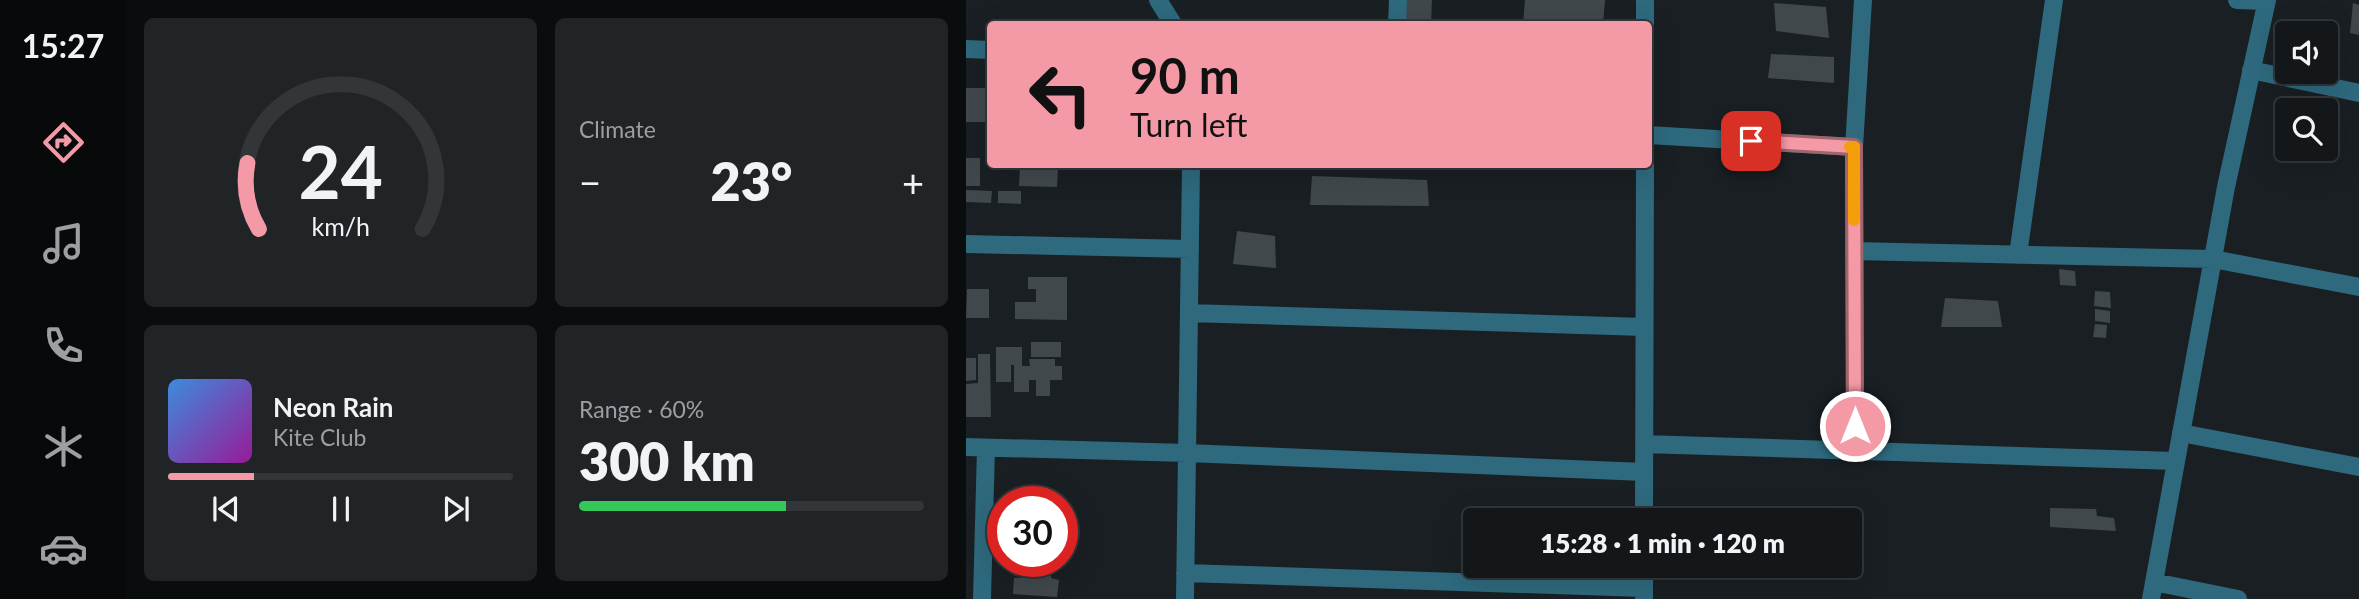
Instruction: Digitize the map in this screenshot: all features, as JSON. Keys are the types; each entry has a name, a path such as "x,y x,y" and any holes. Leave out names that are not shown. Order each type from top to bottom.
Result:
{"street":[{"path":"1158,0 1171,21"},
{"path":"1397,21 1398,0"},
{"path":"1645,0 1645,21"},
{"path":"1855,451 1854,147 1863,0"},
{"path":"2018,255 2054,0"},
{"path":"2237,0 2267,1 2213,259 2152,591 2238,599"},
{"path":"966,50 987,50"},
{"path":"2251,70 2359,93"},
{"path":"1652,135 1854,147"},
{"path":"1185,599 1191,168"},
{"path":"1644,508 1645,168"},
{"path":"966,244 1190,249"},
{"path":"1854,251 2213,259 2359,287"},
{"path":"1189,313 1644,327"},
{"path":"2181,433 2359,467"},
{"path":"1644,444 2176,461"},
{"path":"966,447 1187,453 1644,472"},
{"path":"982,599 986,448"},
{"path":"1185,573 1644,594"}],"building":[{"path":"1402,0 1432,0 1431,21 1401,21"},
{"path":"1525,0 1605,0 1603,21 1523,21"},
{"path":"1774,3 1826,7 1829,38 1776,31"},
{"path":"2353,3 2359,5 2359,35 2350,33"},
{"path":"1771,54 1834,57 1834,83 1768,78"},
{"path":"966,88 987,88 987,122 966,122"},
{"path":"966,158 980,158 980,186 966,186"},
{"path":"1020,168 1058,168 1057,187 1019,186"},
{"path":"1312,176 1427,180 1429,206 1310,205"},
{"path":"966,190 992,191 991,203 966,202"},
{"path":"998,191 1021,191 1021,204 998,203"},
{"path":"1237,231 1275,236 1276,268 1233,264"},
{"path":"2059,269 2075,271 2076,286 2060,285"},
{"path":"1028,277 1067,277 1067,320 1015,319 1015,302 1036,302 1036,289 1028,289"},
{"path":"967,289 989,289 989,318 966,318"},
{"path":"2095,291 2110,292 2111,308 2094,306"},
{"path":"1945,298 1998,301 2002,327 1941,327"},
{"path":"2095,309 2110,311 2110,323 2095,321"},
{"path":"2095,324 2107,325 2106,338 2093,337"},
{"path":"1031,342 1061,342 1061,357 1031,357"},
{"path":"996,347 1022,347 1022,366 1030,366 1029,359 1055,359 1055,366 1062,366 1062,380 1050,380 1050,396 1036,396 1036,380 1029,380 1029,392 1014,392 1014,365 1011,365 1011,382 996,382"},
{"path":"978,354 990,354 991,417 966,417 966,384 978,383"},
{"path":"966,358 976,358 976,380 966,381"},
{"path":"2050,508 2096,509 2097,516 2114,518 2116,531 2050,527"},
{"path":"1051,577 1059,580 1057,597 1013,594 1014,578"}],"slow traffic":[{"path":"1850,147 1854,147 1854,220"}],"route":[{"path":"1751,141 1854,147 1855,426"}]}
